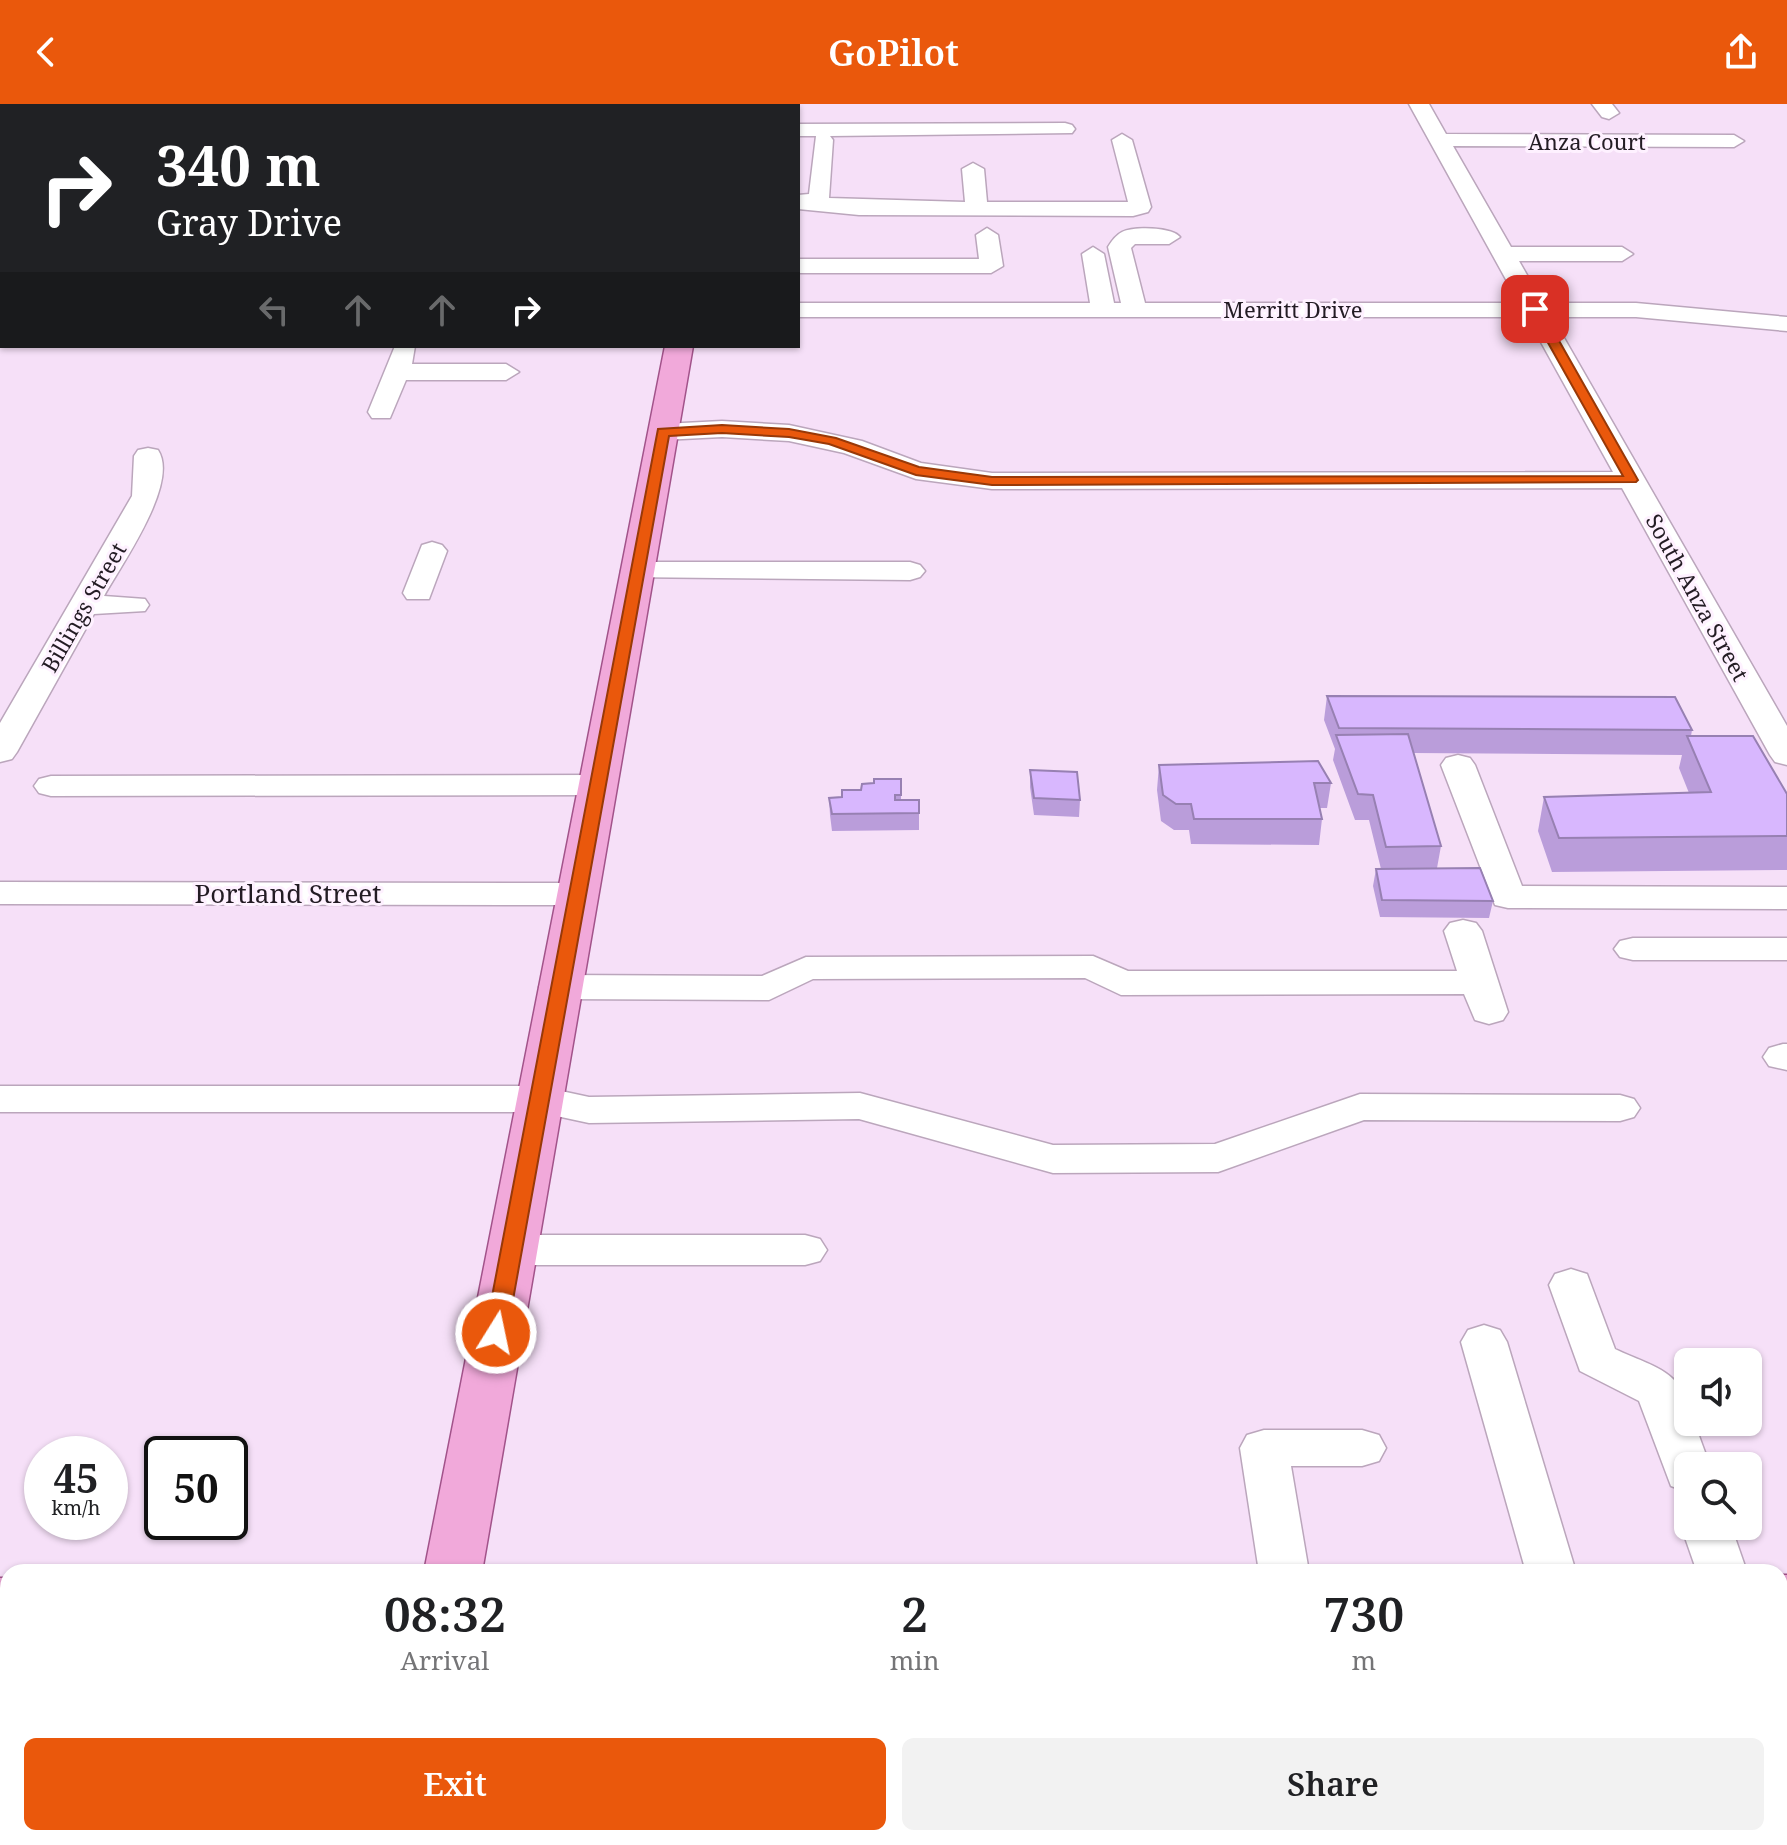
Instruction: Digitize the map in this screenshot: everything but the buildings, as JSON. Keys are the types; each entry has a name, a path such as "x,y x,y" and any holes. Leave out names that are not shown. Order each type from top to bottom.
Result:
{"main road":[{"path":"454,1564 575,894 679,348"}],"street":[{"name":"South Anza Street","path":"1419,104 1787,754"},
{"path":"800,130 1065,129"},
{"path":"807,202 820,194 823,140"},
{"path":"807,202 859,208 1140,207 1122,140"},
{"name":"Anza Court","path":"1440,140 1734,141"},
{"path":"973,169 977,209"},
{"path":"987,235 1011,284"},
{"path":"1135,309 1119,247 1129,237 1169,237"},
{"path":"1093,254 1103,309"},
{"path":"1504,254 1622,254"},
{"path":"800,266 1011,284"},
{"name":"Merritt Drive","path":"800,310 1011,284 1103,309 1647,311 1787,324"},
{"path":"381,412 405,348"},
{"path":"396,372 506,372"},
{"path":"663,432 733,429 789,433 832,441 916,471 992,481 1631,480"},
{"name":"Billings Street","path":"0,752 146,496 148,456"},
{"path":"418,593 432,551"},
{"path":"636,571 910,571"},
{"path":"84,605 134,605"},
{"path":"1458,765 1508,897 1787,898"},
{"path":"51,786 596,785"},
{"name":"Portland Street","path":"0,893 575,894"},
{"path":"558,987 769,988 806,968 1093,967 1121,983 1484,997 1463,931"},
{"path":"1633,949 1787,949"},
{"path":"0,1099 538,1099 589,1110 860,1106 1053,1159 1218,1158 1360,1107 1620,1108"},
{"path":"511,1250 805,1250"},
{"path":"1571,1285 1596,1359 1659,1390 1681,1452"},
{"path":"1484,1342 1549,1564"},
{"path":"1283,1564 1264,1448 1362,1448"},
{"path":"1711,1540 1719,1564"}],"route":[{"path":"496,1333 663,432 722,429 789,433 832,441 916,471 992,481 1631,480 1535,309"}]}
